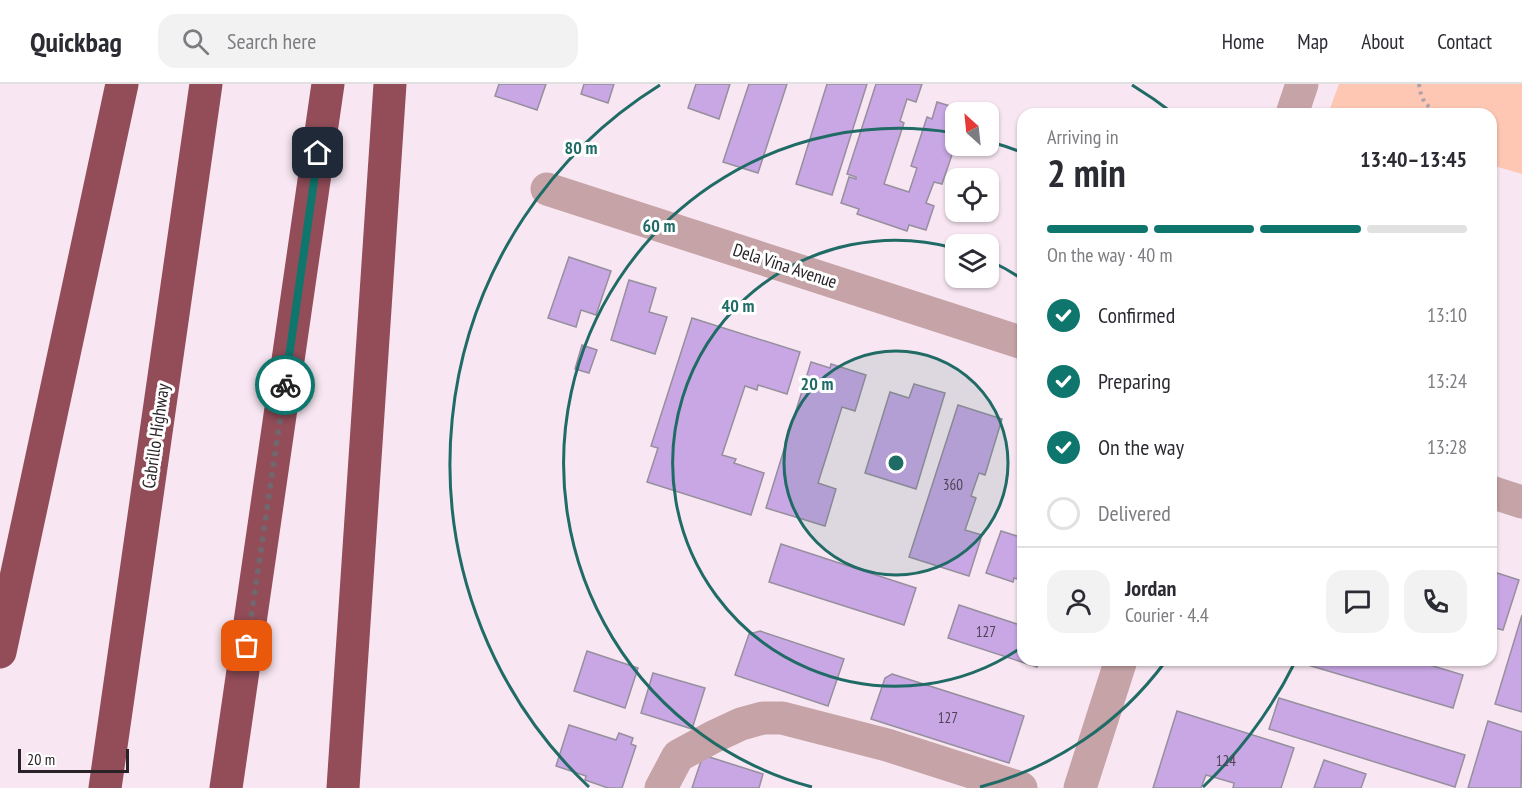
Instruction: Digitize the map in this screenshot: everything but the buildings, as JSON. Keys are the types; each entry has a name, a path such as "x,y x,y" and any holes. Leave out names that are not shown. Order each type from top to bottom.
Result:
{"highway":[{"path":"0,652 123,84"},
{"name":"Cabrillo Highway","path":"105,788 206,84"},
{"path":"226,788 328,84"},
{"path":"343,788 390,84"}],"street":[{"path":"1294,108 1302,84"},
{"name":"Dela Vina Avenue","path":"548,189 1017,340"},
{"path":"1497,494 1522,502"},
{"path":"1080,788 1119,666"},
{"path":"661,788 678,756 741,724 763,718 782,718 887,745 1021,788"}],"path":[{"path":"1419,84 1428,108"}],"shaded area":[{"path":"1339,84 1522,84 1522,174 1497,167 1497,108 1330,108"}],"way so far":[{"path":"247,646 285,385"}],"route":[{"path":"285,385 318,153"}]}
